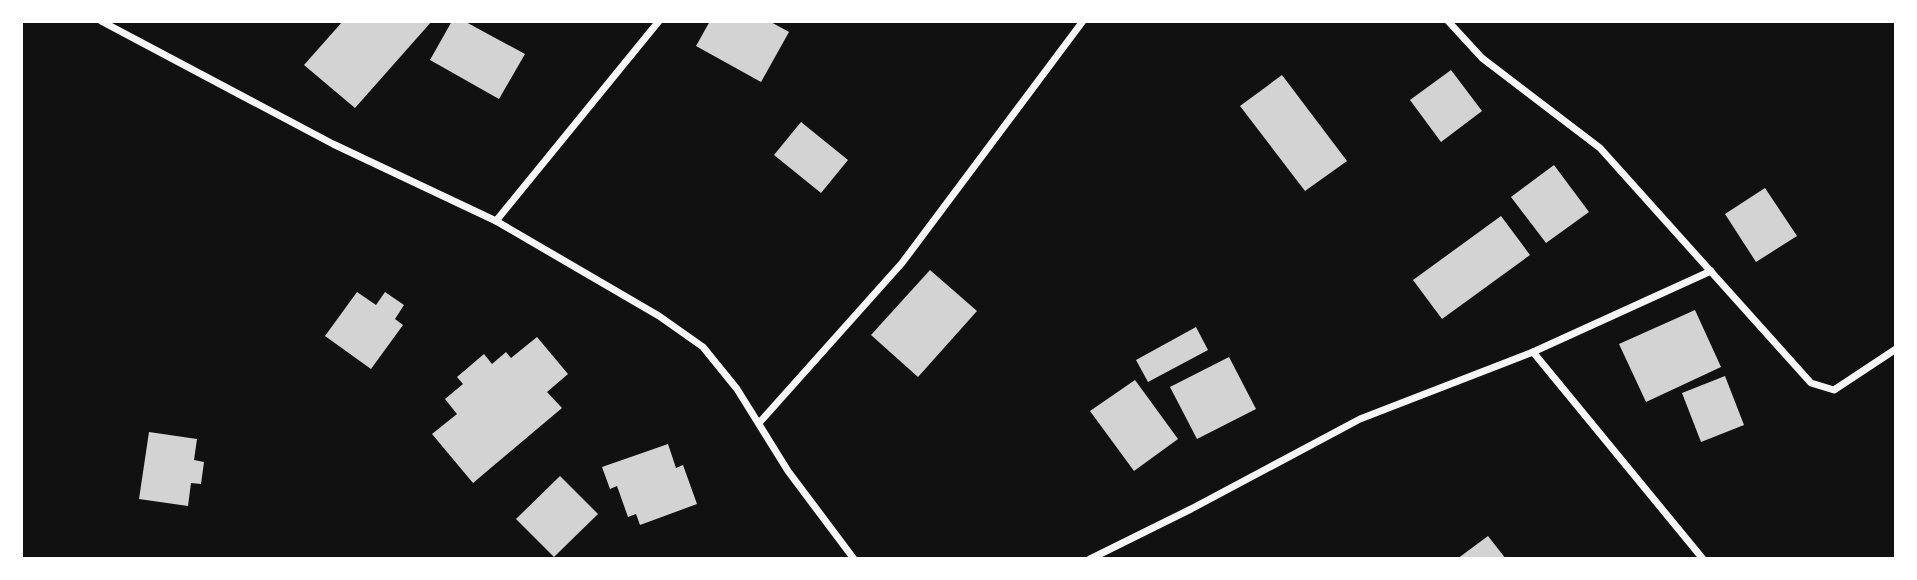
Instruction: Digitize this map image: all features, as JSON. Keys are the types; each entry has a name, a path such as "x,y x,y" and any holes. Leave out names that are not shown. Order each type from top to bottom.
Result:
{"street":[{"path":"101,21 333,144 496,221 659,316 703,347 737,389 760,422 788,471 854,559"},
{"path":"496,221 659,21"},
{"path":"760,422 902,263 1083,21"},
{"path":"1448,21 1482,58 1600,148 1811,383 1834,390 1896,349"},
{"path":"1090,559 1191,509 1360,419 1533,352 1711,271"},
{"path":"1533,352 1703,559"}],"building":[{"path":"343,21 432,21 355,108 304,65"},
{"path":"452,21 464,21 525,54 499,99 430,60"},
{"path":"710,21 769,21 789,32 761,82 696,46"},
{"path":"1451,70 1482,111 1441,142 1410,100"},
{"path":"1282,75 1347,161 1305,191 1240,106"},
{"path":"801,122 848,160 821,193 774,155"},
{"path":"1554,165 1589,212 1546,243 1511,197"},
{"path":"1765,188 1797,236 1756,262 1725,214"},
{"path":"1501,216 1530,255 1442,319 1413,280"},
{"path":"930,270 977,311 918,377 871,335"},
{"path":"357,292 376,305 385,292 404,305 395,319 403,325 371,369 325,336"},
{"path":"1695,310 1721,367 1646,402 1619,344"},
{"path":"1196,327 1208,350 1148,382 1136,360"},
{"path":"537,337 568,374 547,392 562,408 473,483 432,434 457,414 445,399 463,384 457,377 484,354 492,364 506,352 511,358"},
{"path":"1229,357 1256,409 1197,439 1170,387"},
{"path":"1725,376 1744,425 1701,442 1682,393"},
{"path":"1135,380 1178,439 1134,471 1090,411"},
{"path":"149,432 197,439 194,460 204,462 201,484 191,483 188,506 139,499"},
{"path":"668,444 676,468 683,465 697,504 640,525 636,514 628,517 617,486 610,489 602,467"},
{"path":"560,476 598,514 554,557 516,519"},
{"path":"1488,536 1506,559 1457,559"}]}
